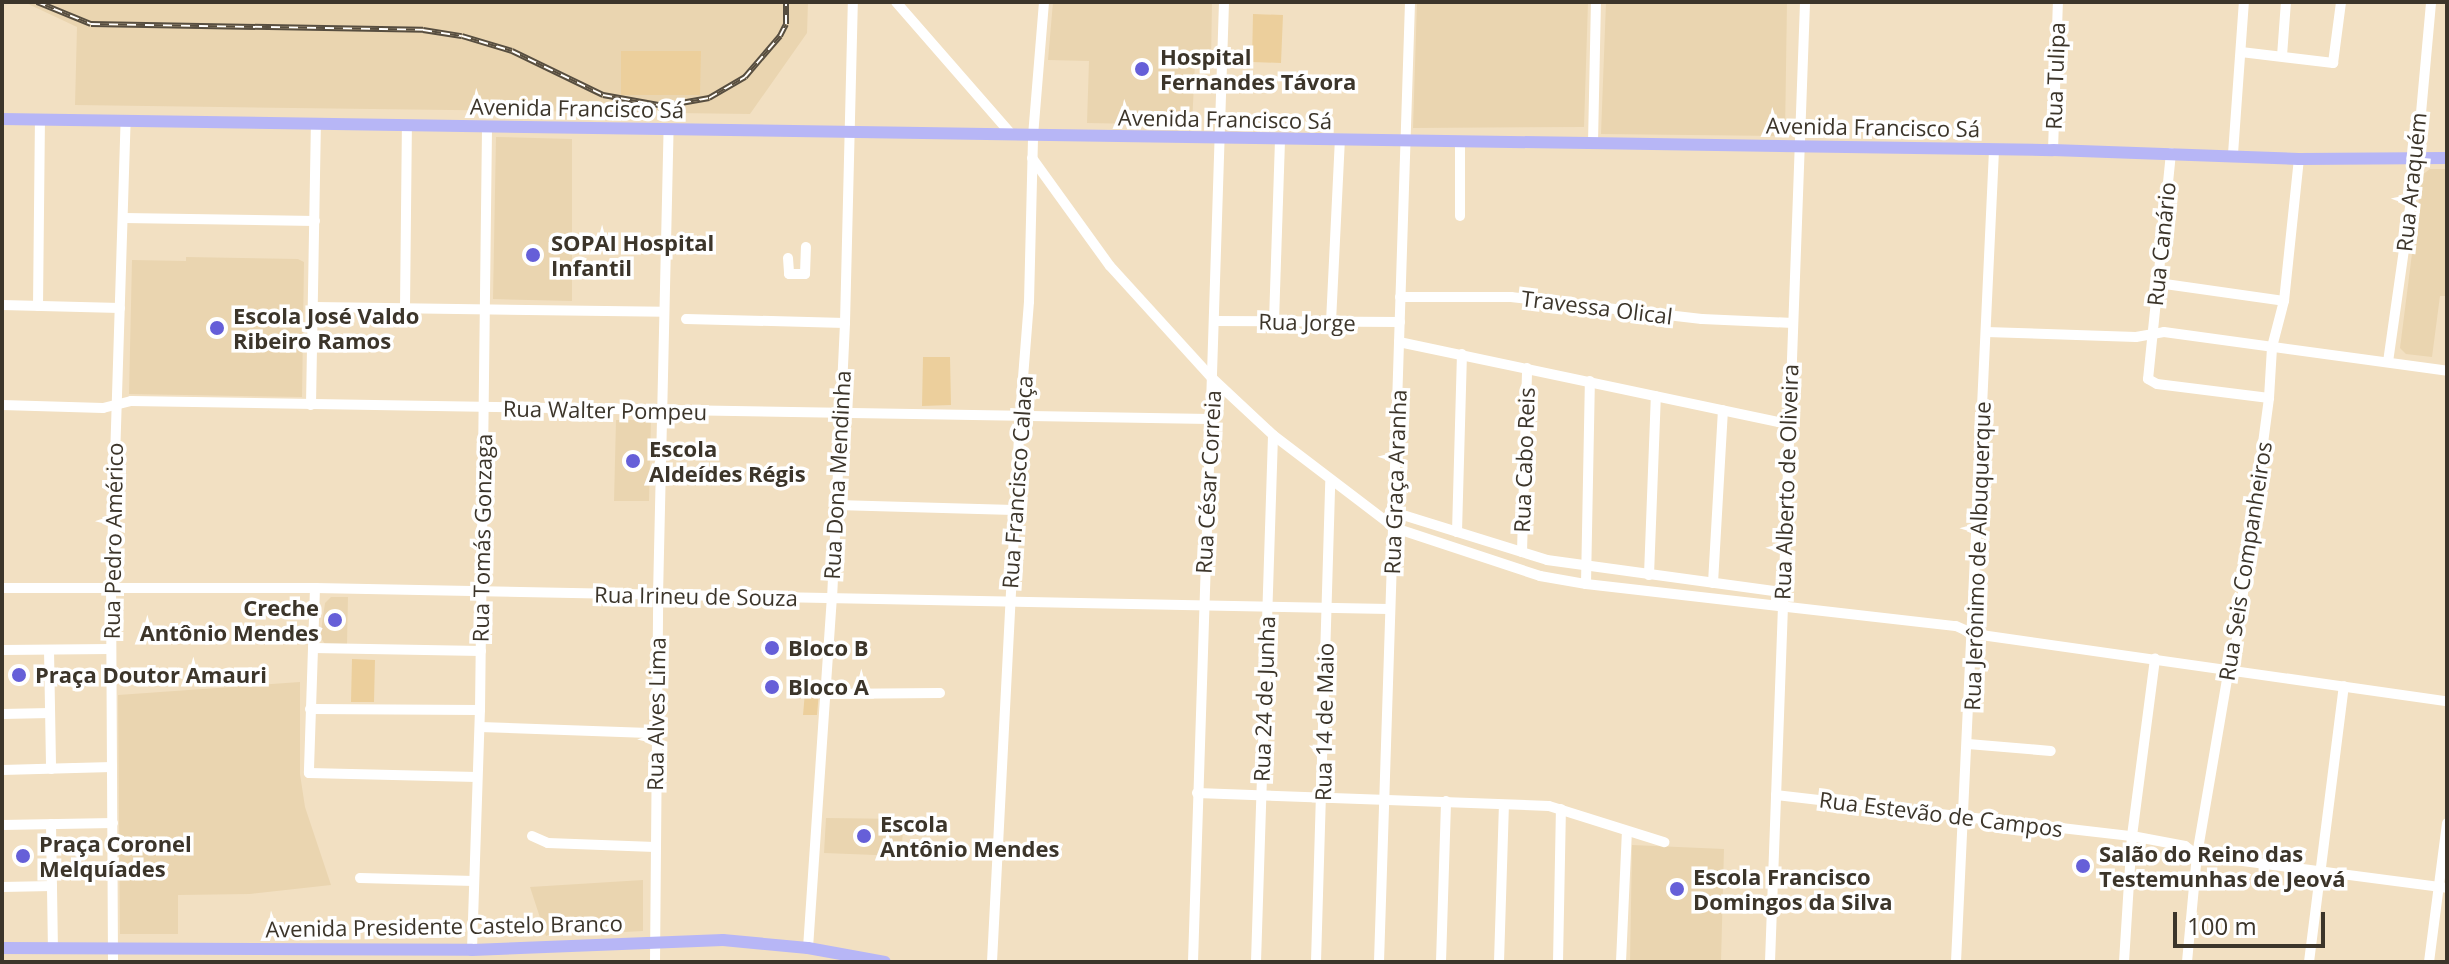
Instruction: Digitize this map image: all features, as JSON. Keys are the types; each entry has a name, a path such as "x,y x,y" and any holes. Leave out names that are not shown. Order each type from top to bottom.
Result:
{"main road":[{"name":"Avenida Francisco Sá","path":"2,119 1280,141 2053,150 2233,154 2299,159 2447,158"},
{"name":"Avenida Presidente Castelo Branco","path":"2,948 472,950 723,940 808,948 885,962"}],"street":[{"name":"Rua Dona Mendinha","path":"808,948 826,627 832,599 845,323 853,2"},
{"path":"896,2 1012,135"},
{"name":"Rua Francisco Calaça","path":"992,962 1014,510 1029,302 1033,136 1044,2"},
{"name":"Rua César Correia","path":"1193,962 1202,606 1213,379 1224,2"},
{"name":"Rua Graça Aranha","path":"1379,962 1389,609 1396,511 1410,2"},
{"path":"1593,143 1596,2"},
{"name":"Rua Alberto de Oliveira","path":"1770,962 1805,2"},
{"name":"Rua Tulipa","path":"2053,150 2058,2"},
{"path":"2233,154 2244,2"},
{"path":"2282,56 2286,2"},
{"path":"2241,52 2333,63 2341,2"},
{"name":"Rua Araquém","path":"2388,362 2417,157 2431,2"},
{"path":"38,306 40,120"},
{"name":"Rua Pedro Américo","path":"113,962 111,586 126,121"},
{"path":"311,405 316,124"},
{"path":"405,308 407,126"},
{"name":"Rua Tomás Gonzaga","path":"472,950 480,727 487,126"},
{"name":"Rua Alves Lima","path":"655,962 661,412 669,129"},
{"path":"1274,321 1280,141"},
{"path":"1331,322 1340,141"},
{"path":"1460,142 1460,216"},
{"name":"Rua Jerônimo de Albuquerque","path":"1956,962 1974,634 1994,149"},
{"name":"Rua Canário","path":"2171,153 2146,373 2151,382 2269,398"},
{"path":"1032,158 1110,266 1213,379 1330,482 1379,512 1395,528 1540,576 1586,584 1956,626 1974,634 2447,701"},
{"name":"Rua Seis Companheiros","path":"2187,962 2197,855 2229,668 2235,653 2269,398 2272,347 2284,301 2299,159"},
{"path":"124,218 315,221"},
{"path":"788,258 789,274 805,274 806,247"},
{"path":"2158,283 2284,301"},
{"name":"Travessa Olical","path":"1400,297 1511,297 1702,319 1793,323"},
{"path":"2,305 120,308"},
{"path":"315,307 664,312"},
{"path":"686,319 845,323"},
{"name":"Rua Jorge","path":"1214,321 1400,322"},
{"path":"1986,332 2150,335 2164,332 2447,371"},
{"path":"1399,342 1789,424"},
{"path":"1457,532 1462,354"},
{"name":"Rua Cabo Reis","path":"1522,552 1527,368"},
{"path":"1586,584 1590,381"},
{"path":"1649,575 1656,396"},
{"name":"Rua Walter Pompeu","path":"2,405 103,408 131,401 1210,419"},
{"path":"1713,583 1723,410"},
{"name":"Rua 24 de Junha","path":"1256,962 1273,435"},
{"name":"Rua 14 de Maio","path":"1316,962 1330,482"},
{"path":"836,505 1014,510"},
{"path":"1379,512 1396,511 1522,552 1586,566 1782,592 1796,606"},
{"name":"Rua Irineu de Souza","path":"2,588 315,588 1389,609"},
{"path":"315,588 309,773 477,777"},
{"path":"313,648 481,651"},
{"path":"2,650 111,649"},
{"path":"49,650 51,769"},
{"path":"2124,962 2132,836 2155,658"},
{"path":"2309,962 2344,686"},
{"path":"824,694 940,693"},
{"path":"310,709 480,710"},
{"path":"2,714 50,713"},
{"path":"480,727 656,733"},
{"path":"1968,744 2051,751"},
{"path":"2,770 112,767"},
{"path":"1197,793 1446,801 1561,809 1664,842"},
{"name":"Rua Estevão de Campos","path":"1776,795 2132,836 2185,846 2197,855 2319,874 2442,887"},
{"path":"1441,962 1446,801"},
{"path":"1499,962 1504,805"},
{"path":"1558,962 1561,809"},
{"path":"2,825 113,823"},
{"path":"2429,962 2442,887 2447,823"},
{"path":"51,824 53,948"},
{"path":"1621,962 1627,831"},
{"path":"532,836 548,843 655,847"},
{"path":"360,878 474,881"},
{"path":"2,887 52,886"}],"shaded area":[{"path":"24,2 808,2 807,33 750,114 75,105 77,27"},
{"name":"Hospital Fernandes Távora","path":"1053,2 1212,2 1211,62 1195,62 1192,125 1087,123 1089,61 1048,60"},
{"path":"1417,2 1588,2 1584,127 1413,128"},
{"path":"1606,2 1787,2 1785,136 1601,134"},
{"path":"1253,14 1283,15 1281,63 1252,62"},
{"path":"621,51 701,51 700,95 621,95"},
{"name":"SOPAI Hospital Infantil","path":"496,137 572,139 572,301 493,299"},
{"path":"2430,169 2447,169 2447,296 2440,296 2432,357 2406,354 2400,348 2422,175"},
{"name":"Escola José Valdo Ribeiro Ramos","path":"186,257 298,259 304,262 302,397 129,394 132,260 186,261"},
{"path":"923,357 950,357 951,405 922,406"},
{"name":"Escola Aldeídes Régis","path":"616,420 651,420 649,501 614,501"},
{"name":"Creche Antônio Mendes","path":"331,597 348,597 347,645 325,644 320,637 325,603"},
{"path":"352,659 375,660 374,702 351,702"},
{"path":"300,682 300,774 305,807 331,885 250,894 178,895 178,934 120,934 118,695"},
{"path":"805,692 819,692 817,715 803,715"},
{"name":"Escola Antônio Mendes","path":"826,818 904,819 901,856 824,853"},
{"name":"Escola Francisco Domingos da Silva","path":"1632,845 1724,849 1721,962 1630,962"},
{"path":"643,880 643,931 586,934 581,930 557,931 546,936 530,887"}],"railway":[{"path":"37,2 91,24 423,30 462,36 512,51 603,95 664,106 709,98 745,77 780,36 786,24 786,2"}],"place":[{"name":"Hospital Fernandes Távora","path":"1142,69"},
{"name":"SOPAI Hospital Infantil","path":"533,255"},
{"name":"Escola José Valdo Ribeiro Ramos","path":"217,328"},
{"name":"Escola Aldeídes Régis","path":"633,461"},
{"name":"Creche Antônio Mendes","path":"335,620"},
{"name":"Bloco B","path":"772,648"},
{"name":"Praça Doutor Amauri","path":"19,675"},
{"name":"Bloco A","path":"772,687"},
{"name":"Escola Antônio Mendes","path":"864,836"},
{"name":"Praça Coronel Melquíades","path":"23,856"},
{"name":"Salão do Reino das Testemunhas de Jeová","path":"2083,866"},
{"name":"Escola Francisco Domingos da Silva","path":"1677,889"}]}
